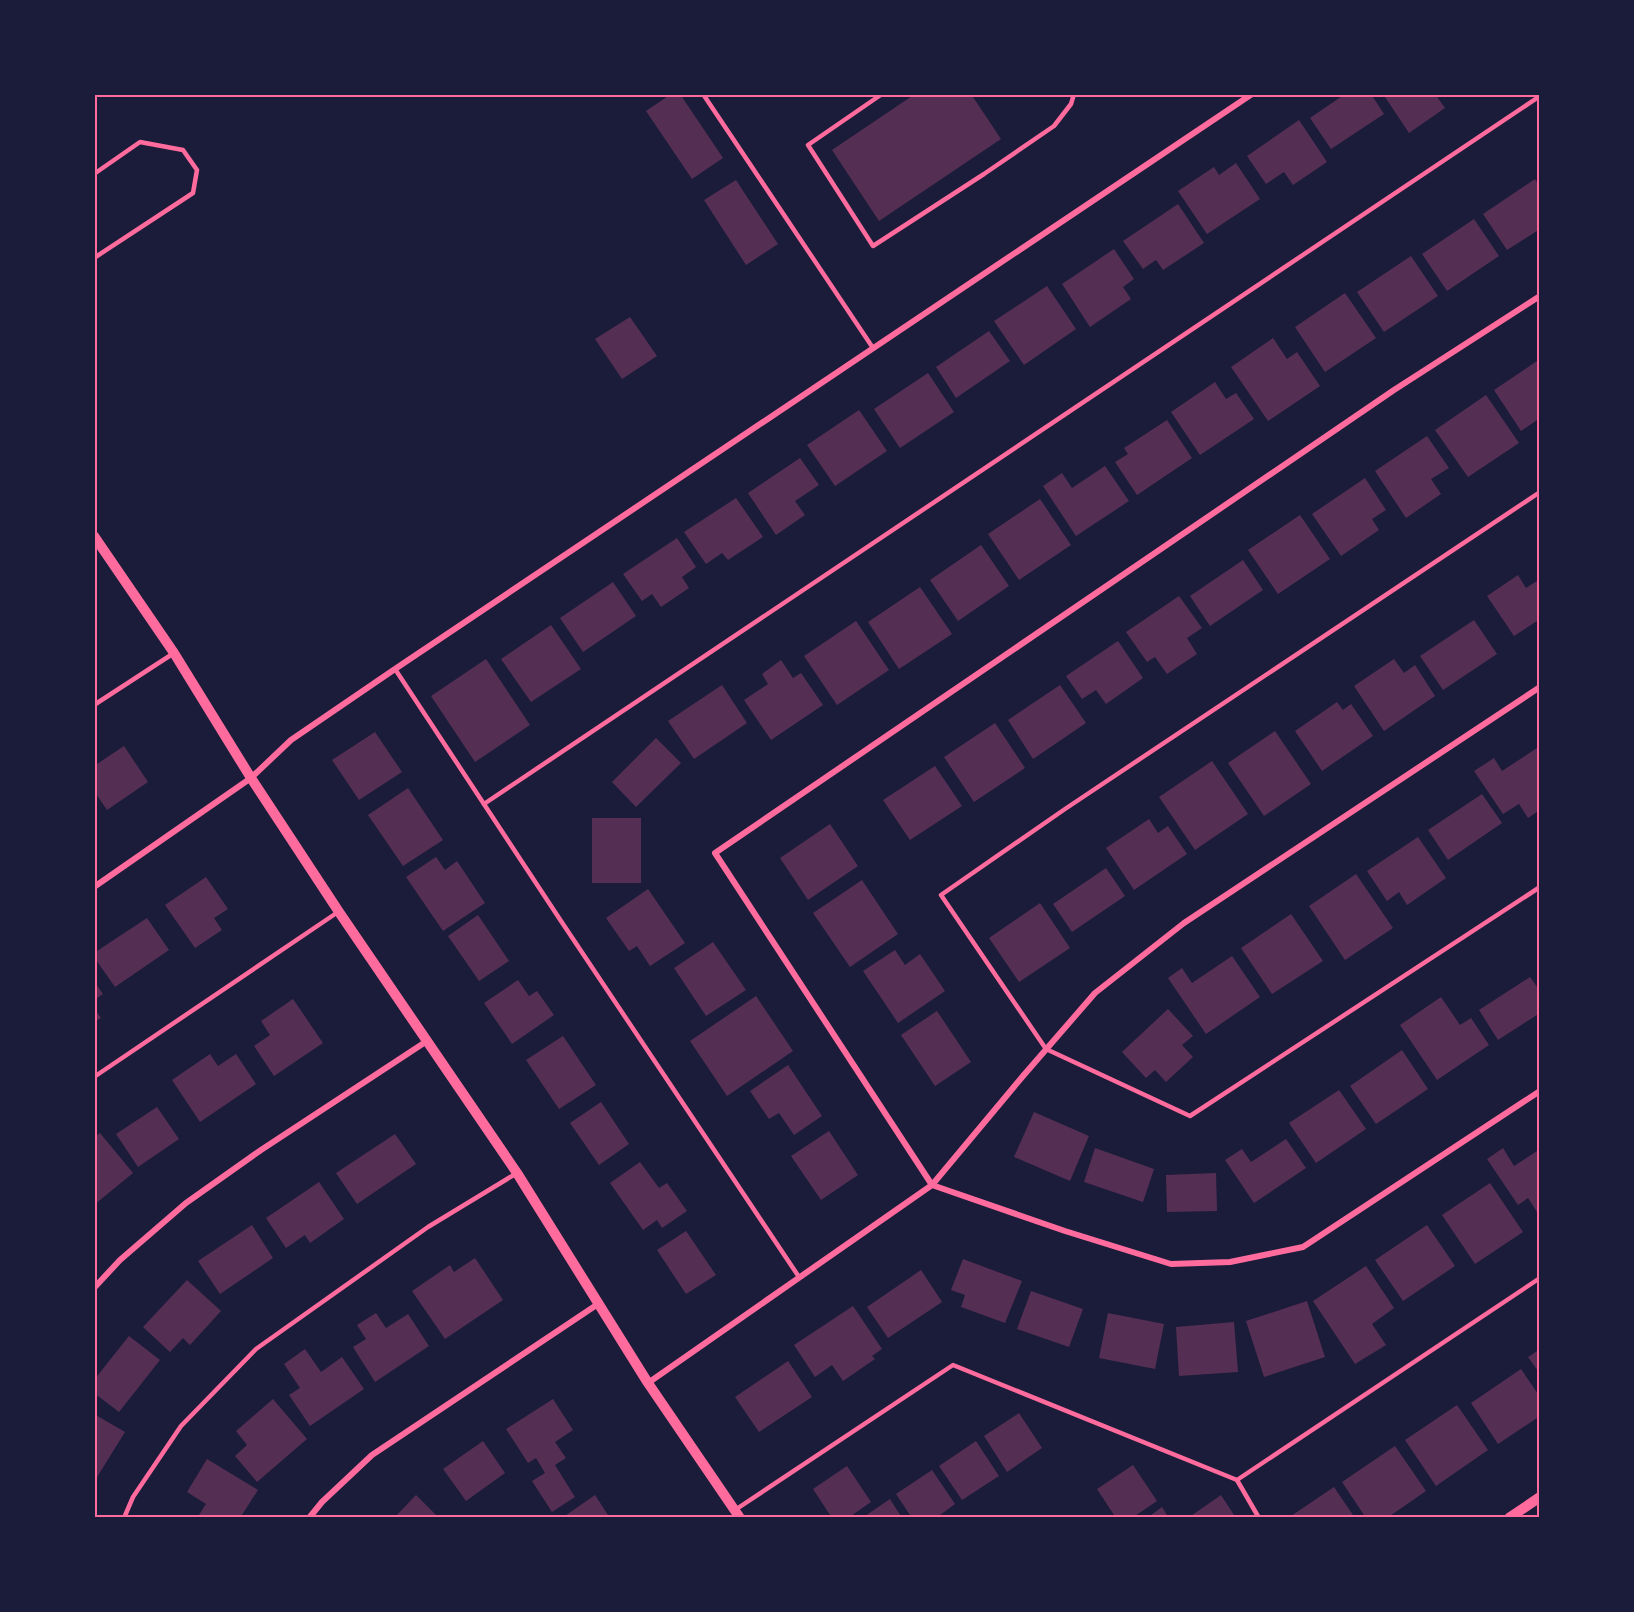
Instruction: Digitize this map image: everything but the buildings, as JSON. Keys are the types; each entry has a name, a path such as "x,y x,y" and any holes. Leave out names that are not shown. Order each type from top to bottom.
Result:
{"street":[{"path":"94,887 251,778 291,740 1252,94"},
{"path":"1539,296 1394,390 715,853 932,1185 1065,1231 1171,1264 1230,1262 1303,1247 1539,1091"},
{"path":"94,536 174,653 251,778 339,912 517,1173 648,1383 737,1514"},
{"path":"648,1383 932,1185 1095,993 1184,923 1539,687"},
{"path":"94,1288 120,1260 186,1203 261,1150 427,1041"},
{"path":"309,1518 322,1502 372,1455 598,1304"},
{"path":"1509,1518 1539,1497"}],"lane":[{"path":"703,94 873,348"},
{"path":"882,94 808,145 873,246 1054,126 1071,104 1074,94"},
{"path":"484,804 1539,96"},
{"path":"94,174 140,142 183,150 197,170 193,193 94,258"},
{"path":"1539,492 1065,809 941,896 1046,1049 1190,1116 1539,887"},
{"path":"94,705 174,653"},
{"path":"395,669 799,1277"},
{"path":"94,1077 339,912"},
{"path":"124,1518 133,1497 181,1426 256,1349 428,1227 517,1173"},
{"path":"1237,1480 1539,1278"},
{"path":"737,1514 953,1365 1237,1480 1259,1518"}]}
